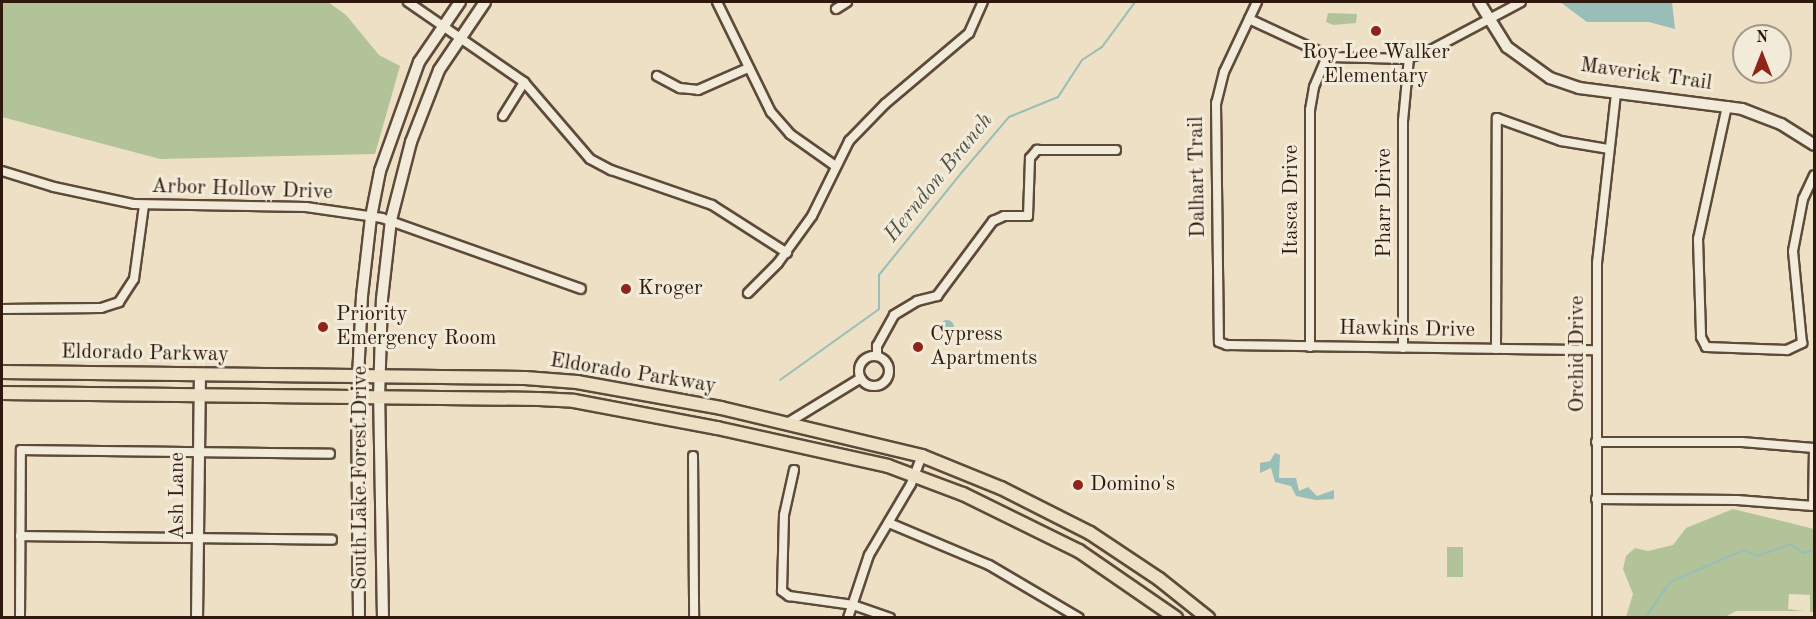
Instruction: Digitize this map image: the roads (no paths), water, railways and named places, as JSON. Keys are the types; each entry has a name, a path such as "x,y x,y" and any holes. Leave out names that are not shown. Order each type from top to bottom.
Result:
{"main road":[{"name":"South Lake Forest Drive","path":"359,618 357,398 362,296 371,217 380,171 397,118 419,62 460,2"},
{"name":"South Lake Forest Drive","path":"383,618 379,398 391,220 422,111 439,70 485,2"},
{"name":"Maverick Trail","path":"1479,2 1487,21 1514,55 1540,72 1570,85 1616,93 1727,106 1773,120 1815,145"},
{"name":"Eldorado Parkway","path":"2,372 577,382 721,408 789,422 922,456 1039,505 1114,548 1208,618"},
{"name":"Ash Lane","path":"197,618 197,452 200,375"},
{"path":"573,401 577,382"},
{"name":"Eldorado Parkway","path":"2,393 573,401 717,428 915,474 1058,539 1127,581 1176,618"},
{"path":"717,428 721,408"},
{"path":"1058,539 1097,557 1105,558 1114,548"}],"street":[{"path":"408,2 524,82 546,104 579,149 599,165 712,205 787,253"},
{"path":"717,2 748,68 781,125 834,165"},
{"path":"836,9 847,2"},
{"path":"748,293 787,253 817,207 834,165 868,120 969,33 983,2"},
{"name":"Dalhart Trail","path":"1219,342 1215,107 1222,77 1257,2"},
{"path":"1249,19 1327,56 1408,58 1429,51 1521,2"},
{"name":"Itasca Drive","path":"1310,346 1310,110 1314,87 1327,56"},
{"name":"Pharr Drive","path":"1403,348 1403,121 1408,58"},
{"path":"657,76 680,88 698,90 748,68"},
{"path":"503,116 524,82"},
{"name":"Orchid Drive","path":"1596,618 1597,255 1616,93"},
{"path":"1727,106 1698,232 1697,277 1704,345 1712,349 1787,350 1802,343 1793,250 1802,204 1815,175"},
{"path":"1496,349 1497,118 1561,141 1609,149"},
{"path":"861,378 873,386 886,380 888,366 877,356 877,346 894,315 917,301 937,296 993,221 1005,216 1028,216 1030,158 1037,150 1116,150"},
{"name":"Arbor Hollow Drive","path":"2,171 86,195 144,206 296,206 391,220 581,289"},
{"path":"2,309 101,308 119,302 134,279 144,206"},
{"name":"Hawkins Drive","path":"1219,342 1227,345 1596,350"},
{"path":"861,378 860,364 867,358 877,356"},
{"path":"789,422 861,378"},
{"path":"811,410 812,428"},
{"path":"1596,441 1742,442 1814,448 1813,506 1732,500 1596,500"},
{"path":"20,618 21,450 330,454"},
{"path":"693,456 694,618"},
{"path":"848,618 869,555 889,523 922,456"},
{"path":"794,470 784,515 782,591 789,596 854,605 890,618"},
{"path":"889,523 989,565 1079,618"},
{"path":"20,536 332,540"}],"water":[{"path":"1560,2 1672,2 1675,29 1649,22 1587,22"},
{"path":"947,320 952,322 954,327 952,332 947,334 942,332 940,327 942,322"},
{"path":"1275,453 1280,455 1279,478 1296,478 1299,491 1308,487 1317,496 1334,490 1334,499 1316,500 1296,496 1291,486 1275,482 1271,468 1260,473 1260,463 1270,461"}],"waterway":[{"name":"Herndon Branch","path":"780,380 879,309 879,275 963,171 1009,117 1058,97 1082,60 1102,47 1135,2"},
{"path":"1645,618 1670,582 1744,550 1757,556 1791,544 1803,553 1814,550"}],"place":[{"name":"Roy Lee Walker Elementary","path":"1376,31"},
{"name":"Kroger","path":"626,289"},
{"name":"Priority Emergency Room","path":"323,327"},
{"name":"Cypress Apartments","path":"918,347"},
{"name":"Domino's","path":"1078,485"}]}
